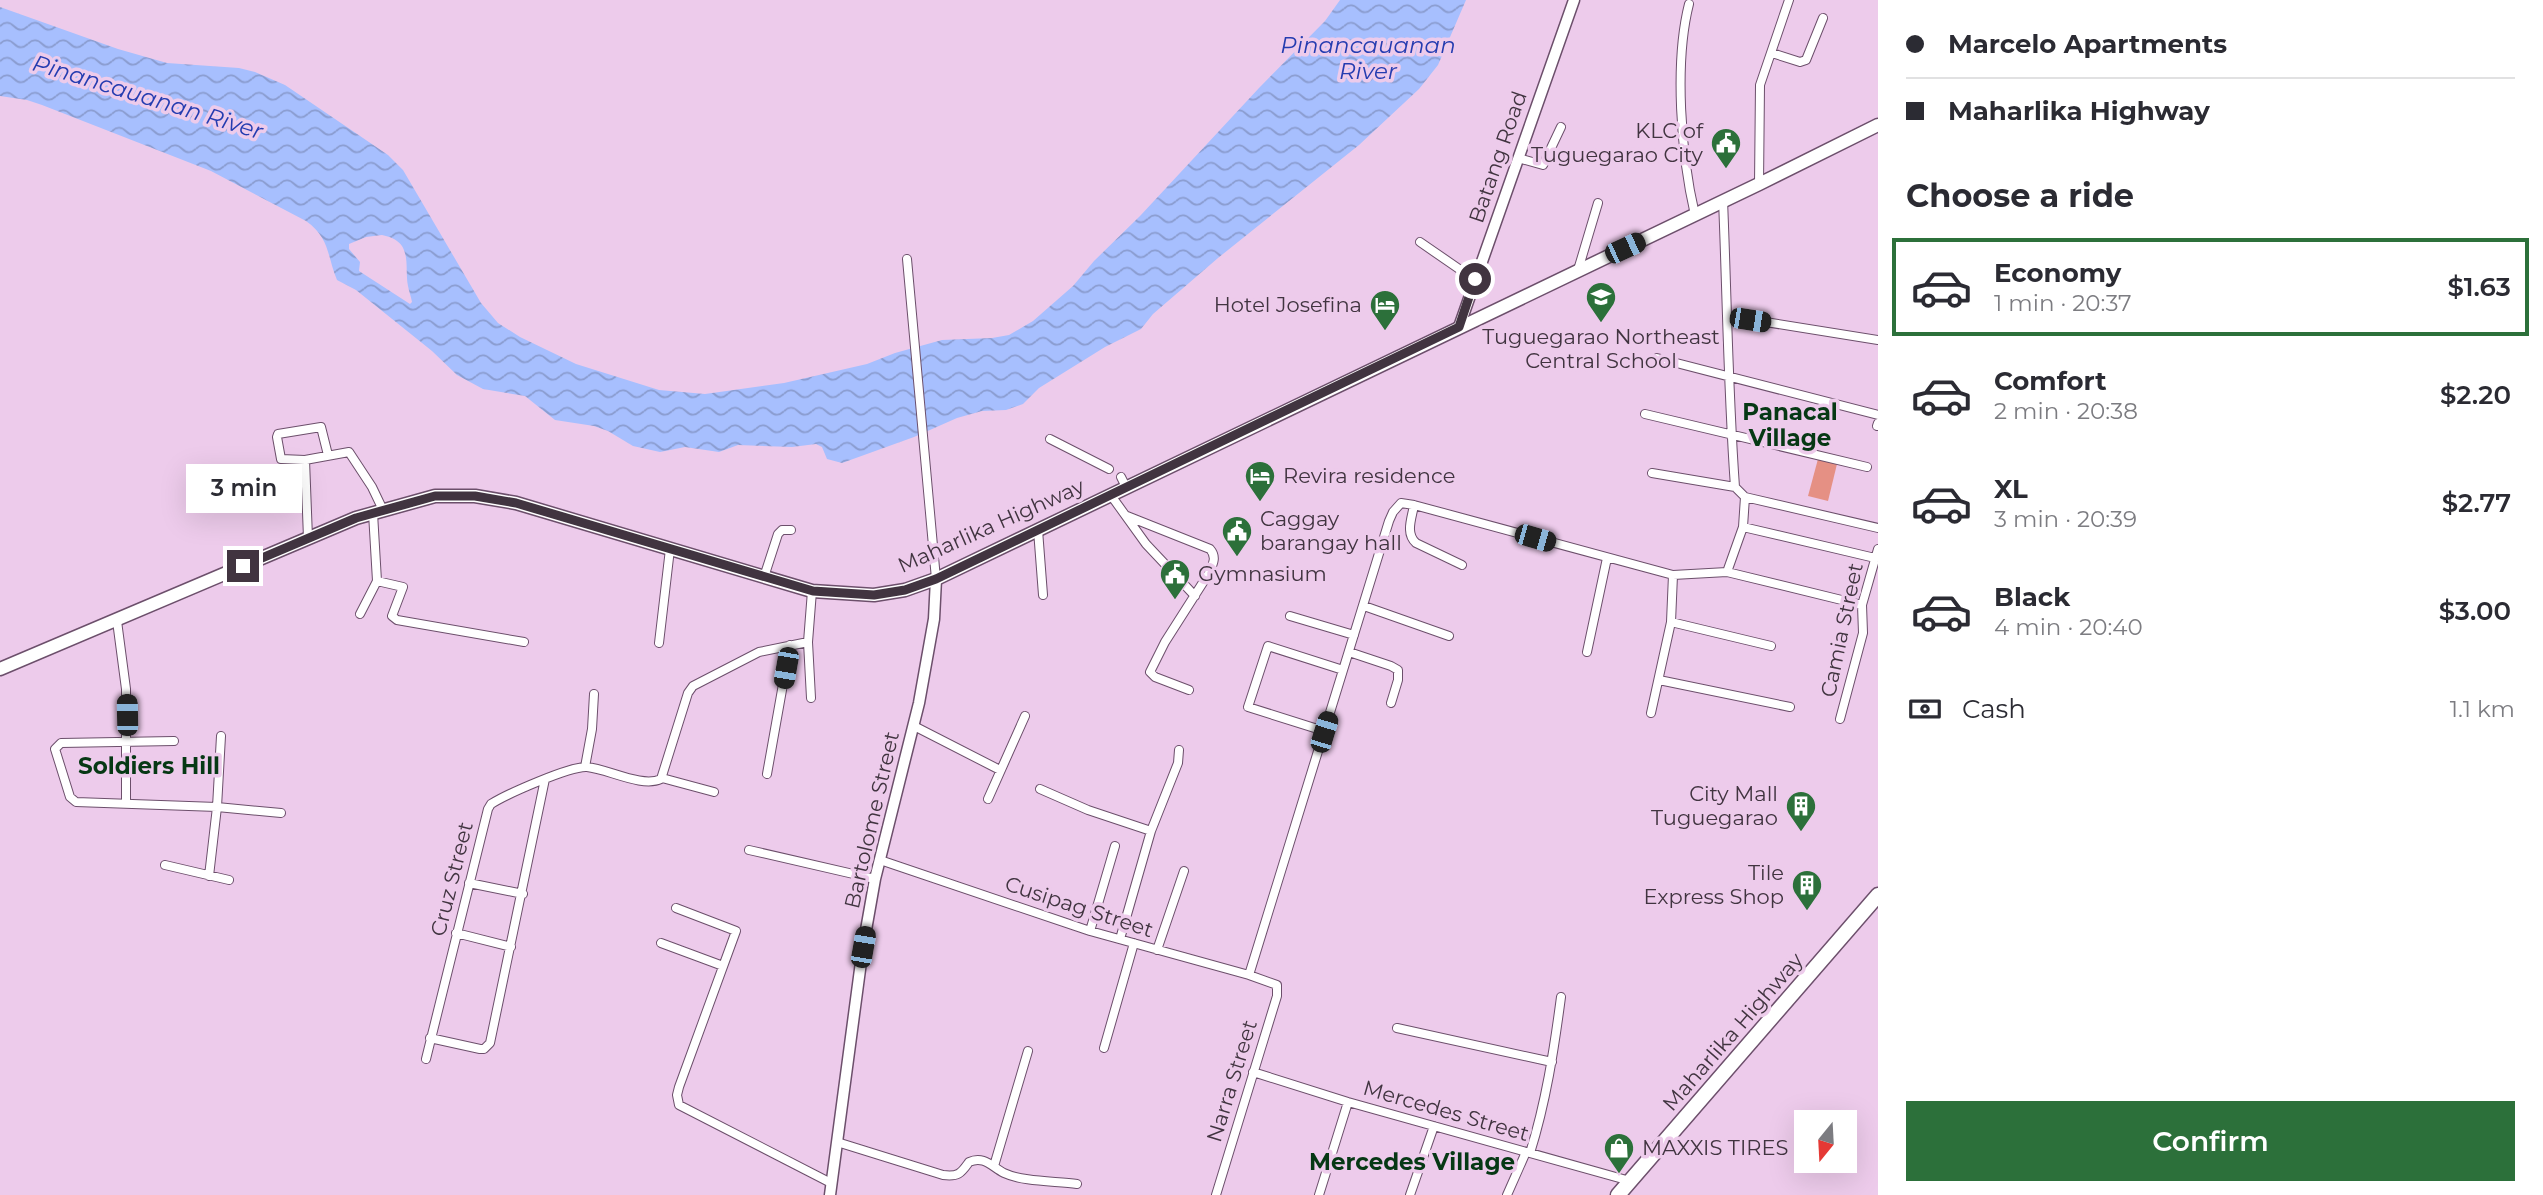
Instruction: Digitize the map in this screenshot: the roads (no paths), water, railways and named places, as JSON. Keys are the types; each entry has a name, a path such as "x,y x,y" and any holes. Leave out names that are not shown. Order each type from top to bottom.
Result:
{"highway":[{"name":"Maharlika Highway","path":"1618,1195 1878,895"}],"main road":[{"name":"Maharlika Highway","path":"0,669 308,538 378,511 435,496 475,496 516,503 813,591 874,595 905,590 936,579 1038,530 1110,494 1123,482 1459,327 1878,125"}],"street":[{"name":"Batang Road","path":"1459,327 1574,0"},
{"path":"1759,184 1760,85 1788,0"},
{"path":"1689,4 1680,61 1685,151 1695,215"},
{"path":"1772,53 1800,62 1806,60 1823,18"},
{"path":"1518,158 1543,165 1561,127"},
{"path":"1723,200 1728,316 1727,376 1735,487"},
{"path":"1578,270 1598,203"},
{"path":"1420,242 1475,279"},
{"path":"907,259 936,579"},
{"path":"1728,316 1878,340"},
{"path":"1657,358 1878,415"},
{"path":"1645,414 1867,467"},
{"path":"328,455 321,427 278,434 281,460 304,460 349,452 372,487 378,511 377,581 360,614"},
{"path":"1049,439 1109,469"},
{"path":"304,460 308,538"},
{"path":"1651,473 1735,487 1745,497 1878,528"},
{"path":"1110,494 1146,544 1195,596"},
{"path":"1727,572 1742,527 1745,497"},
{"path":"1249,975 1393,512 1401,503 1672,575 1727,572 1862,605"},
{"path":"1414,505 1409,533 1411,538 1462,565"},
{"path":"1127,516 1210,549 1213,553 1214,562 1165,642 1150,672 1155,677 1189,690"},
{"path":"1742,527 1877,554"},
{"path":"764,577 778,534 782,530 792,530"},
{"path":"1038,530 1043,595"},
{"path":"659,643 670,549"},
{"name":"Camia Street","path":"1840,719 1863,633 1862,605 1877,554"},
{"path":"1587,652 1607,558"},
{"path":"1651,713 1671,622 1672,575"},
{"name":"Bartolome Street","path":"831,1189 863,947 880,860 914,726 934,619 936,579"},
{"path":"377,581 403,587 392,615 397,620 524,642"},
{"path":"811,698 808,642 813,591"},
{"path":"1364,606 1449,636"},
{"path":"1290,616 1354,635"},
{"path":"117,621 126,690 126,803"},
{"path":"1671,622 1770,646"},
{"path":"662,778 682,706 693,686 743,658 808,642"},
{"path":"767,774 790,645"},
{"path":"1324,732 1248,708 1268,646 1343,670"},
{"path":"1349,652 1398,670 1391,703"},
{"path":"1659,680 1790,707"},
{"path":"585,767 592,729 594,694"},
{"path":"988,799 1025,716"},
{"path":"914,726 1000,770"},
{"path":"209,876 221,736"},
{"path":"174,741 61,743 55,749 72,800 83,803 217,807 281,813"},
{"path":"1120,939 1151,831 1178,763 1179,750"},
{"name":"Cruz Street","path":"426,1059 491,804 545,779 585,767 650,782 662,778 715,792"},
{"path":"430,1038 480,1049 488,1047 512,947 545,779"},
{"path":"1040,789 1088,810 1151,831"},
{"path":"1090,931 1115,846"},
{"path":"749,850 876,879"},
{"name":"Cusipag Street","path":"880,860 1090,931 1269,981"},
{"path":"165,865 229,880"},
{"path":"1157,950 1184,871"},
{"path":"469,883 523,894"},
{"path":"676,908 735,930 679,1087 679,1105 831,1189"},
{"path":"456,933 512,947"},
{"path":"661,943 723,966"},
{"path":"1104,1048 1135,943"},
{"name":"Narra Street","path":"1216,1195 1278,992 1277,985 1269,981"},
{"path":"1507,1195 1540,1121 1561,997"},
{"path":"1397,1028 1552,1062"},
{"path":"994,1166 1028,1051"},
{"name":"Mercedes Street","path":"1253,1072 1348,1102 1630,1181"},
{"path":"1319,1195 1348,1102"},
{"path":"1410,1195 1434,1126"},
{"path":"837,1142 952,1176 961,1174 972,1160 986,1161 1007,1174 1077,1184"}],"water":[{"name":"Pinancauanan River","path":"1340,0 1466,0 1438,65 1419,89 1359,145 1153,314 1141,329 1105,347 1039,388 1023,404 1006,410 982,411 957,418 842,463 827,459 822,447 816,444 792,447 738,445 719,452 685,447 660,452 633,446 594,426 555,420 525,396 483,389 457,375 432,351 356,290 337,280 324,241 306,221 211,171 42,105 0,96 0,7 118,49 167,63 239,68 255,72 285,85 388,155 403,170 481,303 498,323 520,337 576,364 659,390 705,394 784,383 867,364 942,340 1009,335 1033,321 1073,286 1325,21","holes":["382,235 392,238 403,248 405,255 412,302 410,304 359,271 360,262 349,249 349,244 366,237"]}],"place":[{"name":"KLC of Tuguegarao City","path":"1726,170"},
{"name":"Tuguegarao Northeast Central School","path":"1601,324"},
{"name":"Hotel Josefina","path":"1385,332"},
{"name":"Revira residence","path":"1260,503"},
{"name":"Caggay barangay hall","path":"1237,558"},
{"name":"Gymnasium","path":"1175,601"},
{"name":"City Mall Tuguegarao","path":"1801,833"},
{"name":"Tile Express Shop","path":"1807,912"},
{"name":"MAXXIS TIRES","path":"1619,1175"}],"district":[{"name":"Panacal Village","path":"1790,425"},
{"name":"Soldiers Hill","path":"149,766"},
{"name":"Mercedes Village","path":"1412,1162"}]}
